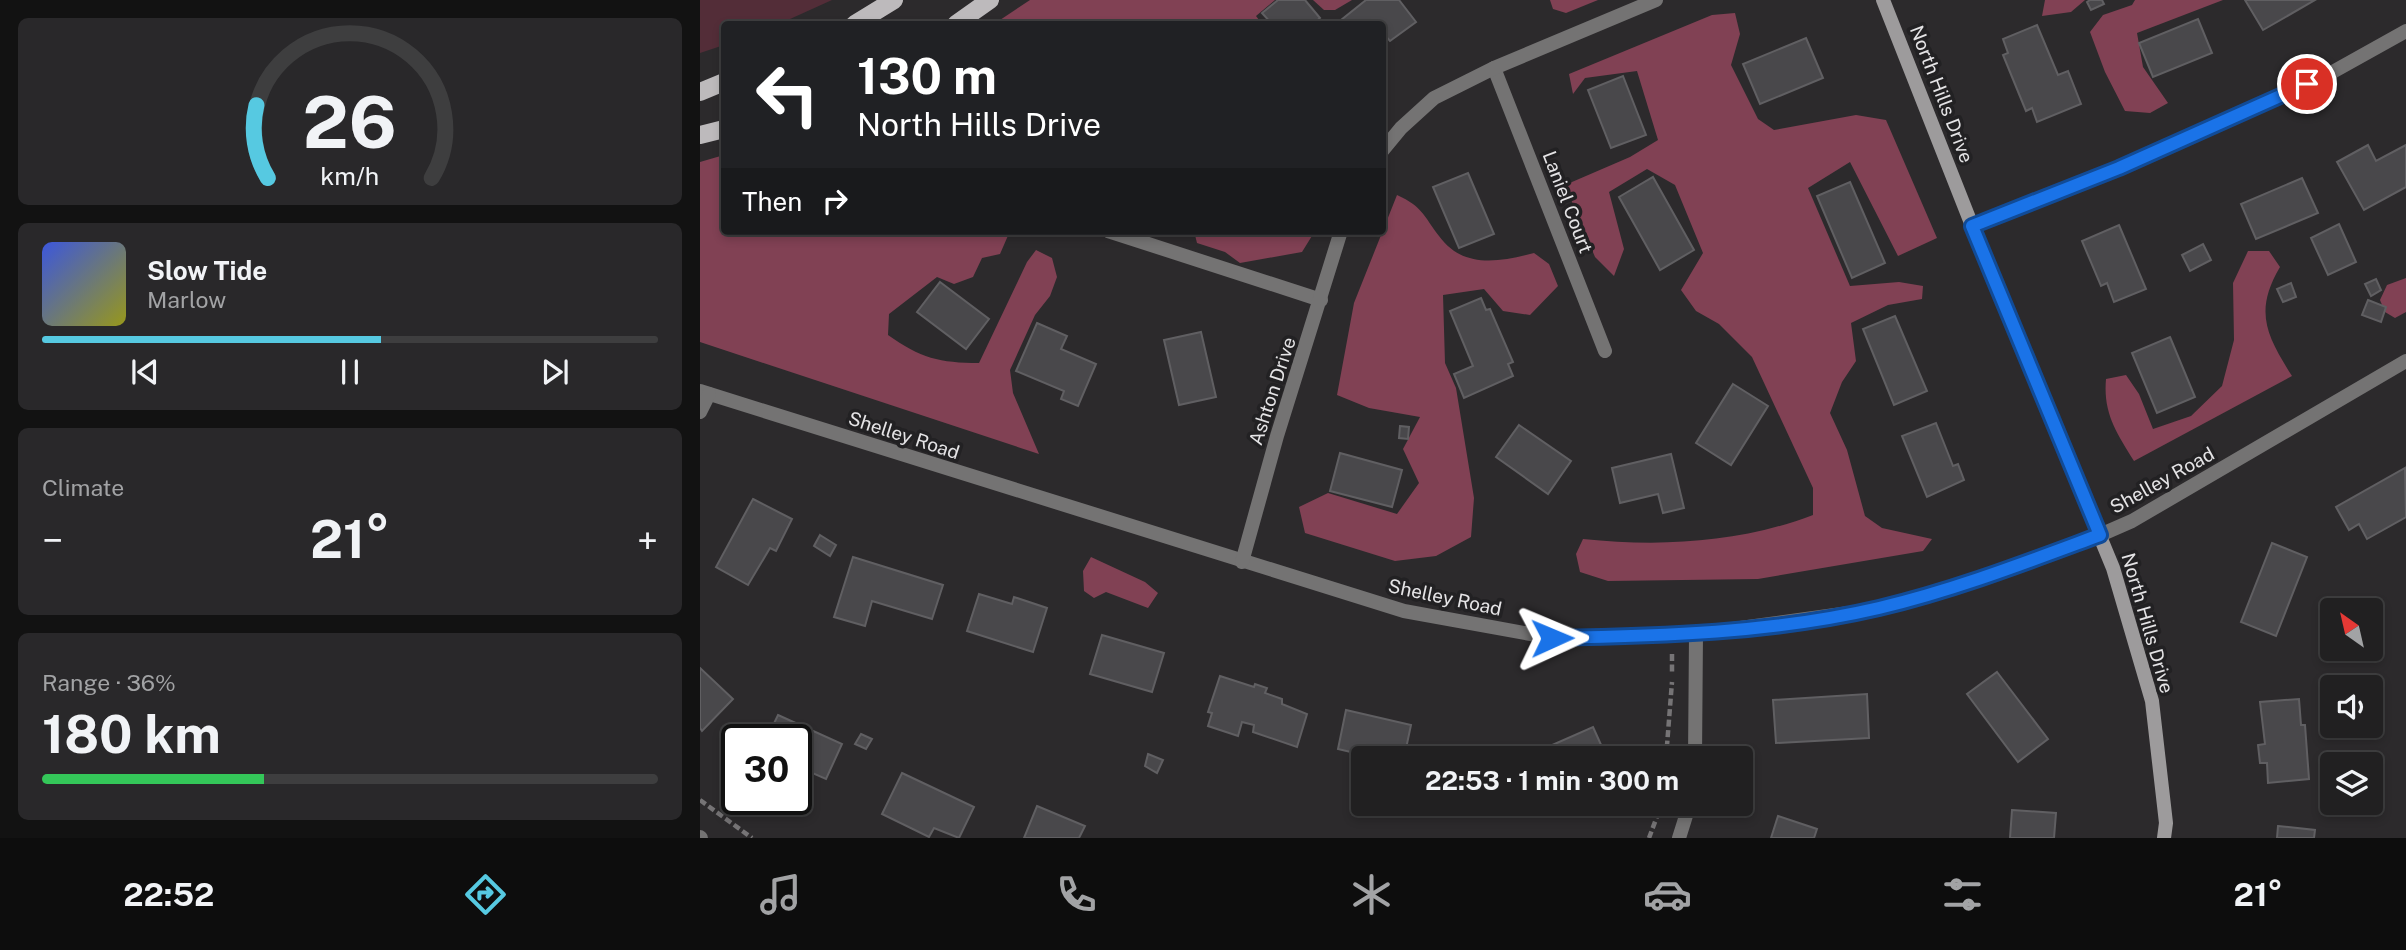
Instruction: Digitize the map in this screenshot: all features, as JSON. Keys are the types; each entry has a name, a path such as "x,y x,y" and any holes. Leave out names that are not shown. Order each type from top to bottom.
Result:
{"main road":[{"path":"860,21 894,0"},
{"path":"960,21 990,0"},
{"name":"North Hills Drive","path":"1883,0 1972,226 2100,535 2152,701 2166,823 2164,838"},
{"path":"700,92 721,83"},
{"path":"700,135 721,130"}],"street":[{"path":"1386,146 1401,128 1434,98 1494,68 1656,0"},
{"path":"1972,226 2119,168 2307,84 2406,31"},
{"name":"Laniel Court","path":"1494,68 1605,351"},
{"path":"1120,235 1321,300"},
{"name":"Ashton Drive","path":"1242,562 1277,436 1340,235"},
{"name":"Shelley Road","path":"704,392 1404,611 1552,638 1671,636 1878,608 1973,583 2100,535 2143,515 2406,361"},
{"path":"700,412 704,392"},
{"path":"1695,746 1696,634"},
{"path":"1679,838 1686,816"}],"path":[{"path":"1667,746 1672,681 1671,636"},
{"path":"700,800 752,838"},
{"path":"1648,838 1657,816"}],"shaded area":[{"path":"700,0 832,0 786,21 721,21 721,46 700,53"},
{"path":"1030,0 1275,0 1256,16 1260,21 998,21"},
{"path":"1313,0 1352,0 1335,10 1324,10"},
{"path":"1550,0 1598,0 1566,13 1553,9"},
{"path":"2045,0 2085,0 2071,12 2042,16"},
{"path":"2135,0 2223,0 2137,33 2143,67 2168,103 2150,113 2125,111 2105,72 2090,32 2103,15 2132,5"},
{"path":"1735,13 1740,34 1731,65 1758,119 1774,130 1856,115 1886,120 1937,238 1898,256 1850,162 1808,188 1850,286 1899,282 1923,286 1922,299 1888,305 1851,323 1856,361 1842,382 1830,413 1847,450 1865,516 1882,528 1932,539 1923,551 1758,579 1608,581 1580,572 1576,554 1583,539 1641,543 1700,540 1757,532 1813,515 1813,488 1752,357 1719,324 1696,311 1681,290 1703,253 1675,185 1647,169 1609,192 1624,249 1614,276 1595,257 1565,185 1630,157 1658,140 1637,71 1585,78 1573,94 1569,74 1712,15"},
{"path":"721,156 721,235 1008,235 1000,254 982,258 973,277 954,284 937,277 889,314 888,335 931,358 979,363 1027,262 1036,250 1052,258 1057,277 1050,296 1035,315 1010,370 1013,393 1039,454 700,342 700,162"},
{"path":"1397,195 1417,208 1449,247 1459,254 1482,260 1495,260 1534,253 1549,264 1558,286 1530,315 1503,311 1484,289 1443,295 1445,363 1456,388 1474,498 1471,537 1436,556 1395,561 1305,533 1299,507 1328,493 1397,514 1419,483 1403,449 1420,417 1369,408 1337,395 1354,303 1381,235 1386,235 1386,223"},
{"path":"1195,235 1313,235 1302,252 1240,263 1225,252 1197,243"},
{"path":"2248,251 2269,251 2280,267 2267,297 2266,323 2292,376 2134,461 2116,431 2109,412 2106,379 2126,375 2139,394 2153,429 2191,416 2222,386 2234,340 2233,283"},
{"path":"2406,278 2406,312 2395,318 2385,312 2380,300 2387,285"},
{"path":"1091,557 1145,582 1158,593 1148,608 1106,592 1094,598 1084,591 1083,571"}],"building":[{"path":"1278,0 1305,0 1320,18 1316,21 1269,21 1262,13"},
{"path":"1366,0 1399,0 1416,22 1390,41 1386,36 1386,21 1340,21"},
{"path":"2102,0 2104,4 2091,10 2087,2"},
{"path":"2245,0 2315,0 2263,30"},
{"path":"2198,19 2212,53 2153,77 2139,43"},
{"path":"2037,25 2058,75 2068,71 2081,104 2037,122 2032,108 2026,111 2003,55 2008,53 2003,39"},
{"path":"1806,38 1823,78 1760,104 1743,64"},
{"path":"1623,76 1646,135 1611,148 1588,90"},
{"path":"2368,145 2376,161 2406,145 2406,187 2364,210 2337,162"},
{"path":"1468,173 1494,234 1459,248 1433,187"},
{"path":"1653,177 1694,250 1660,270 1619,197"},
{"path":"2302,178 2318,213 2256,239 2241,204"},
{"path":"1850,182 1885,263 1852,278 1817,196"},
{"path":"2339,224 2356,262 2328,275 2311,238"},
{"path":"2119,225 2146,289 2114,302 2107,283 2101,286 2082,241"},
{"path":"2203,244 2211,260 2190,271 2182,255"},
{"path":"2376,279 2381,290 2371,296 2365,284"},
{"path":"940,282 989,319 966,349 917,312"},
{"path":"2291,283 2296,297 2283,302 2277,289"},
{"path":"1481,298 1486,310 1490,309 1513,362 1508,364 1513,376 1464,398 1454,374 1473,366 1450,311"},
{"path":"2368,300 2386,307 2381,322 2362,315"},
{"path":"1895,316 1927,391 1894,405 1863,329"},
{"path":"1037,323 1067,336 1061,349 1096,364 1078,406 1061,399 1064,391 1016,371"},
{"path":"1201,332 1216,397 1179,405 1164,340"},
{"path":"2170,337 2195,397 2157,413 2132,353"},
{"path":"1733,384 1768,406 1731,465 1696,443"},
{"path":"1936,423 1953,466 1958,464 1964,480 1927,497 1902,436"},
{"path":"1519,425 1571,461 1548,494 1496,457"},
{"path":"1400,426 1409,427 1408,439 1399,438"},
{"path":"1340,453 1402,470 1392,507 1330,491"},
{"path":"1671,454 1684,508 1663,513 1658,494 1620,503 1612,468"},
{"path":"2405,468 2406,517 2367,539 2359,524 2349,530 2336,507"},
{"path":"753,499 792,519 776,551 770,548 748,585 716,567"},
{"path":"820,535 836,545 830,556 814,546"},
{"path":"2272,543 2307,557 2276,636 2241,622"},
{"path":"853,557 943,585 932,619 872,601 865,626 834,617"},
{"path":"979,594 1012,604 1014,597 1047,608 1033,652 967,631"},
{"path":"1102,635 1164,653 1152,692 1090,674"},
{"path":"700,668 733,699 702,731 700,728"},
{"path":"1997,672 2048,739 2018,762 1967,694"},
{"path":"1220,676 1254,687 1255,684 1267,688 1265,693 1282,699 1282,704 1307,714 1297,747 1253,732 1254,725 1242,722 1238,736 1208,726 1212,713 1208,712"},
{"path":"1867,694 1869,738 1776,743 1773,700"},
{"path":"2299,699 2301,725 2305,725 2309,779 2268,783 2267,763 2260,763 2258,745 2265,744 2260,702"},
{"path":"1346,710 1411,725 1407,746 1351,746 1351,752 1338,749"},
{"path":"778,715 798,724 774,724"},
{"path":"1593,727 1602,746 1550,746"},
{"path":"812,730 842,744 826,779 812,773"},
{"path":"861,734 872,739 866,749 855,744"},
{"path":"1148,754 1163,760 1157,773 1145,766"},
{"path":"902,773 974,807 959,838 934,828 929,837 882,814"},
{"path":"1037,806 1085,826 1079,838 1024,838"},
{"path":"2012,810 2056,813 2054,838 2010,838"},
{"path":"1778,816 1817,829 1814,838 1771,838"},
{"path":"2278,826 2315,830 2314,838 2277,838"}],"route":[{"path":"1552,638 1696,634 1814,620 1878,608 1973,583 2100,535 2084,502 1972,226 2119,168 2307,84"}]}
